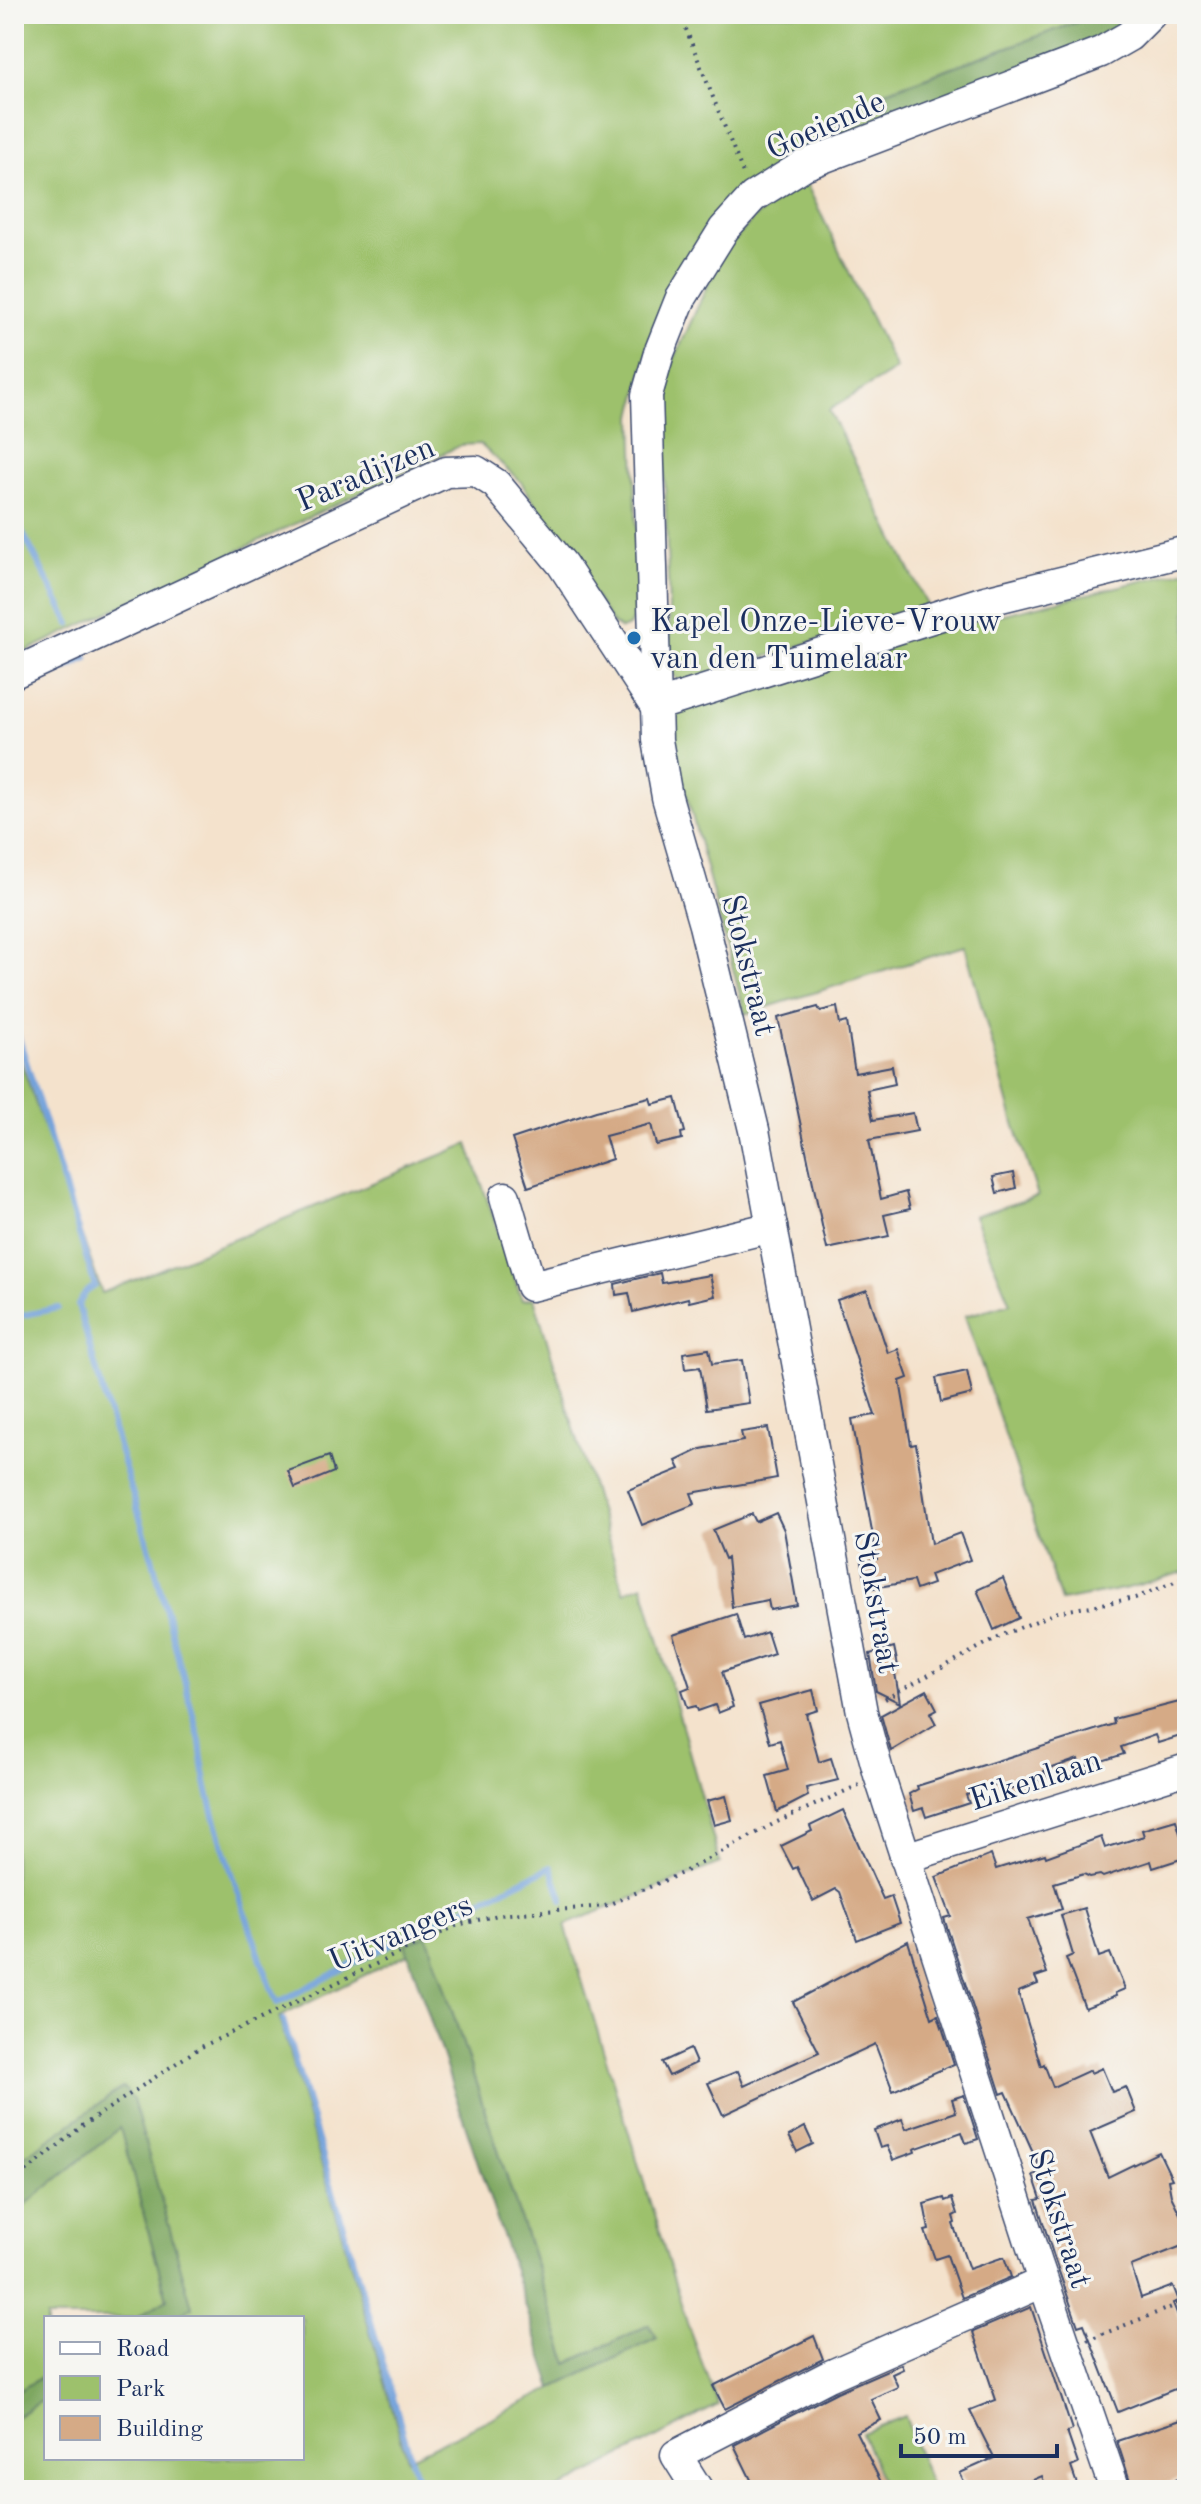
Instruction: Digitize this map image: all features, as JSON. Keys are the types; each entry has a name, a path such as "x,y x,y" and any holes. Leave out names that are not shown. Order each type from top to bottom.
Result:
{"street":[{"name":"Goeiende","path":"655,706 647,395 659,353 680,300 724,229 753,197 804,165 1101,52 1129,36 1151,14"},
{"name":"Paradijzen","path":"14,673 446,472 476,471 496,484 562,564 655,706"},
{"path":"655,706 985,601 1187,551"},
{"name":"Stokstraat","path":"655,706 657,740 667,797 754,1130 862,1712 905,1858 1043,2282 1115,2490"},
{"path":"505,1197 531,1286 772,1227"},
{"name":"Eikenlaan","path":"905,1858 1187,1769"},
{"path":"698,2490 676,2455 829,2376 1043,2282"}],"path":[{"path":"680,14 753,197"},
{"path":"862,1712 1000,1636 1058,1612 1135,1598 1187,1577"},
{"name":"Uitvangers","path":"14,2182 82,2126 199,2048 458,1925 498,1915 605,1906 682,1873 777,1822 879,1775"},
{"path":"1067,2348 1187,2301"}],"green space":[{"path":"14,14 1100,14 885,91 891,121 854,134 683,270 654,322 633,416 639,609 629,626 621,629 612,623 521,482 480,444 461,445 14,657"},
{"path":"1100,14 1140,14 1124,29 891,121 884,92"},
{"path":"805,181 896,369 829,410 927,605 681,684 671,672 663,422 668,373 720,257 754,218"},
{"path":"1187,570 1187,1571 1128,1588 1061,1601 965,1316 1010,1303 974,1216 1038,1196 1013,1120 965,946 745,1014 671,736 672,717 680,707 925,633"},
{"path":"14,1042 102,1293 468,1144 522,1300 534,1298 624,1592 643,1585 720,1863 565,1925 687,2323 718,2405 557,2490 14,2490 14,2418 44,2399 44,2460 304,2460 304,2316 178,2316 192,2307 123,2087 14,2164","holes":["427,1935 568,2363 649,2325 657,2338 407,2459 279,2017 408,1954"]},
{"path":"427,1935 568,2363 649,2325 657,2338 553,2388 405,1944"},
{"path":"123,2087 133,2100 192,2307 178,2316 140,2316 167,2299 120,2128 14,2214 14,2164"},
{"path":"120,2127 167,2299 139,2316 44,2316 44,2375 14,2394 14,2214"},
{"path":"44,2375 44,2399 14,2418 14,2394"},
{"path":"905,2416 932,2490 879,2490 884,2487 862,2433"}],"building":[{"path":"818,1007 820,1011 837,1007 840,1024 847,1022 855,1073 892,1066 895,1084 867,1090 873,1120 913,1113 917,1131 869,1140 881,1199 906,1192 910,1209 884,1215 889,1236 827,1249 778,1018"},
{"path":"650,1098 652,1104 676,1098 685,1132 681,1133 682,1139 656,1145 651,1124 605,1136 612,1159 528,1187 512,1139 596,1111"},
{"path":"1013,1173 1016,1188 997,1193 993,1177"},
{"path":"660,1273 662,1283 710,1275 715,1296 689,1302 688,1298 633,1312 629,1293 616,1295 615,1284"},
{"path":"867,1290 888,1353 898,1349 908,1378 900,1381 911,1445 916,1444 931,1544 960,1533 970,1560 930,1575 933,1584 916,1590 913,1581 867,1589 862,1562 877,1559 852,1419 875,1415 837,1300"},
{"path":"709,1349 712,1364 742,1360 749,1403 707,1409 700,1367 685,1369 683,1353"},
{"path":"967,1371 972,1394 941,1402 936,1378"},
{"path":"768,1428 777,1478 691,1493 695,1504 642,1525 628,1490 680,1469 676,1461 701,1449 743,1441 741,1432"},
{"path":"329,1456 334,1472 295,1488 288,1471"},
{"path":"776,1513 784,1530 797,1605 770,1610 768,1600 732,1607 727,1558 713,1530 752,1514 756,1522"},
{"path":"1003,1578 1019,1618 994,1630 977,1590"},
{"path":"736,1614 744,1640 767,1632 774,1654 722,1672 733,1707 718,1713 715,1705 698,1711 696,1706 688,1708 682,1690 690,1687 673,1635"},
{"path":"894,1647 900,1703 876,1691 870,1654"},
{"path":"813,1690 818,1710 806,1714 819,1762 831,1758 838,1780 806,1788 808,1796 777,1812 767,1776 788,1770 780,1740 770,1743 759,1705"},
{"path":"927,1690 937,1709 930,1713 936,1724 891,1751 881,1715"},
{"path":"1187,1700 1187,1734 1158,1743 1155,1735 1121,1747 1124,1754 1080,1768 1078,1759 1044,1771 1046,1778 1003,1792 1000,1784 966,1795 969,1803 926,1817 923,1808 914,1811 909,1794 918,1789 917,1786 1114,1724 1113,1719"},
{"path":"726,1796 732,1820 714,1825 707,1801"},
{"path":"843,1810 883,1899 891,1896 900,1923 857,1940 840,1892 836,1889 813,1901 797,1867 793,1869 781,1846 812,1831 810,1826"},
{"path":"1176,1820 1187,1857 1153,1868 1151,1861 1103,1877 1084,1874 1054,1883 1062,1909 1028,1919 1047,1973 1035,1977 1038,1984 1018,1992 1041,2066 1044,2064 1053,2087 1090,2070 1091,2073 1102,2068 1112,2092 1126,2087 1136,2112 1090,2132 1108,2177 1159,2152 1172,2179 1168,2180 1171,2196 1181,2216 1187,2213 1187,2244 1131,2266 1141,2298 1173,2286 1179,2301 1173,2303 1187,2339 1187,2384 1118,2412 1084,2324 1078,2326 1054,2257 1036,2200 1041,2199 1033,2175 1042,2172 1006,2092 1001,2094 944,1918 951,1916 936,1877 991,1855 996,1869 1045,1854 1046,1857 1101,1837 1105,1848 1144,1836 1142,1830"},
{"path":"1084,1908 1099,1957 1110,1953 1125,1989 1115,1993 1116,1996 1085,2008 1066,1958 1073,1955 1061,1915"},
{"path":"908,1941 932,2018 938,2015 954,2064 893,2091 875,2044 723,2115 708,2083 738,2071 744,2086 819,2052 793,2002"},
{"path":"690,2049 696,2063 669,2076 662,2062"},
{"path":"964,2095 978,2139 966,2143 962,2132 893,2160 887,2146 880,2148 874,2130 902,2119 906,2129 956,2112 952,2099"},
{"path":"805,2127 813,2144 797,2152 789,2136"},
{"path":"944,2198 945,2201 952,2198 957,2214 953,2216 953,2224 969,2269 1004,2257 1011,2277 962,2298 947,2255 935,2259 925,2231 929,2230 924,2204"},
{"path":"1031,2307 1072,2430 1067,2432 1078,2464 1071,2467 1079,2490 1047,2490 1042,2476 1010,2490 968,2490 960,2473 994,2458 970,2410 996,2400 973,2332"},
{"path":"814,2336 823,2359 725,2409 713,2386"},
{"path":"901,2364 903,2369 892,2374 898,2387 871,2399 881,2420 856,2432 881,2482 866,2490 756,2490 734,2445 837,2392"},
{"path":"1187,2418 1187,2476 1147,2490 1133,2490 1117,2441"}],"waterway":[{"path":"14,516 70,624"},
{"path":"14,692 87,658"},
{"path":"14,1022 95,1286 86,1292 78,1305 152,1557 200,1741 213,1811 277,2003 412,1933 551,1867 563,1901"},
{"path":"14,1317 58,1308"},
{"path":"283,2020 420,2490"}],"place":[{"name":"Kapel Onze-Lieve-Vrouw van den Tuimelaar","path":"634,638"}]}
